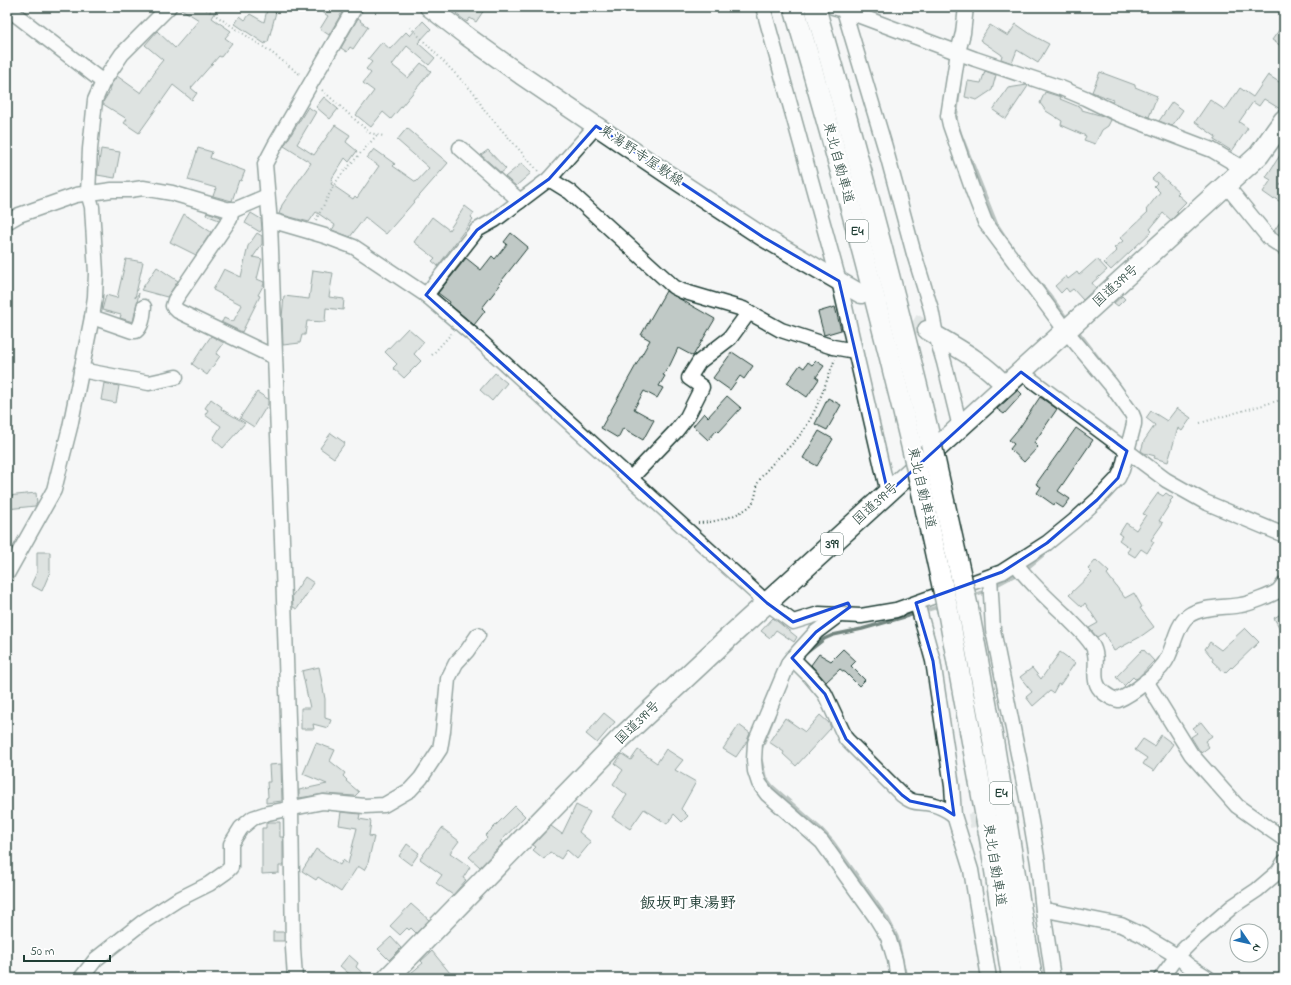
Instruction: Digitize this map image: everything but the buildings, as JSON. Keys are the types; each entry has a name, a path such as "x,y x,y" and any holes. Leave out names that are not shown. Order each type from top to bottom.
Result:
{"highway":[{"name":"東北自動車道","path":"794,7 860,239 914,456 948,611 990,839 1012,978"},
{"name":"東北自動車道","path":"815,7 878,232 932,443 968,608 993,740 1032,978"},
{"name":"国道399号","path":"388,978 622,737 1244,169 1259,155 1283,123"}],"main road":[{"name":"東湯野寺屋敷線","path":"430,7 468,37 679,182 763,237 861,294"},
{"path":"931,333 989,370 997,376 1005,386"}],"street":[{"path":"7,574 54,490 68,434 92,317 95,297 96,272 92,207 88,193 90,149 95,100 104,82 122,54 169,7"},
{"path":"295,978 282,540 270,223 265,164 275,144 355,7"},
{"path":"763,7 839,281 888,493"},
{"path":"270,223 277,222 354,247 426,295 461,324 767,603 792,622 819,614 861,616 896,610 918,609 990,584 1002,572 1020,569 1047,543 1097,500 1118,478 1132,454 1134,419 1132,414 1112,385 1066,331 985,222 973,191 948,116 960,52 966,7"},
{"path":"7,8 104,82"},
{"path":"840,8 960,52 975,59 1061,88 1124,117 1212,150 1244,169"},
{"path":"840,8 885,147 931,310 931,333 944,362 960,427"},
{"path":"426,295 477,230 495,220 549,180 596,126"},
{"path":"460,148 520,201"},
{"path":"549,180 570,192 674,287 682,291 749,312 781,330 839,348 855,351"},
{"path":"1226,185 1269,238 1284,248"},
{"path":"7,222 19,215 62,200 88,193 112,190 143,188 172,193 234,210 267,196"},
{"path":"232,209 230,219 175,300 174,306 178,311 274,357"},
{"path":"92,317 132,331 136,331 142,322 144,307"},
{"path":"631,478 687,417 702,387 689,378 700,362 730,338 749,312"},
{"path":"81,370 149,383 176,377"},
{"path":"1021,372 1166,480 1205,502 1284,535"},
{"path":"1020,569 1083,633 1093,646 1096,655 1095,678 1097,686 1100,690 1113,699 1118,700 1146,681 1164,664 1182,622 1188,616 1220,607 1242,605 1278,591 1284,584"},
{"path":"990,584 993,630 1023,810 1038,863 1043,911 1053,978"},
{"path":"918,609 932,661 938,692 952,786 971,870 989,978"},
{"path":"840,614 816,632 796,661 784,672 755,743 755,771 759,783 767,794 822,842 873,913 888,937 895,960 898,978"},
{"path":"82,978 96,959 143,922 177,900 209,884 226,872 231,867 232,844 234,840 241,828 253,818 268,813 323,802 365,806 384,805 410,790 421,778 440,749 444,731 448,679 456,663 467,651 478,635"},
{"path":"796,661 825,694 846,738 902,795 910,801 931,804 943,808 960,820"},
{"path":"1146,681 1190,754 1237,806 1284,839"},
{"path":"1161,978 1177,956 1191,942 1233,906 1258,890 1278,872 1284,862"},
{"path":"1043,911 1051,911 1121,925 1142,935 1177,956 1189,966 1208,978"}],"path":[{"path":"203,7 268,50 312,82 370,133 383,136"},
{"path":"410,27 475,94 484,110 537,171 549,180"},
{"path":"309,232 340,175 377,134"},
{"path":"432,355 461,324"},
{"path":"679,522 702,523 724,519 751,505 757,492 758,483 771,465 801,434 815,410 839,348"},
{"path":"1200,423 1284,399"}],"highlighted area":[{"path":"596,126 763,237 839,281 888,493 1021,372 1127,451 1118,478 1097,500 1047,543 1002,572 916,603 933,661 954,815 943,808 910,801 902,795 846,739 825,694 792,658 816,632 850,607 848,603 793,622 767,603 426,295 477,230 549,179"}],"waterway":[{"path":"960,82 956,119 996,223 1011,246"},
{"path":"1029,270 1065,316"},
{"path":"1077,330 1110,373"},
{"path":"1100,507 1112,494"},
{"path":"1025,570 1077,527"},
{"path":"993,587 1019,573"},
{"path":"971,596 988,590"},
{"path":"924,611 941,606"},
{"path":"806,653 824,639 833,635 862,629 918,613"},
{"path":"761,749 774,716"},
{"path":"761,760 765,777 772,786 821,829 833,842 888,919 897,937 906,978"}],"tunnel":[{"path":"889,309 927,330"},
{"path":"969,821 1017,812"}],"district":[{"name":"飯坂町東湯野","path":"688,904"}]}
